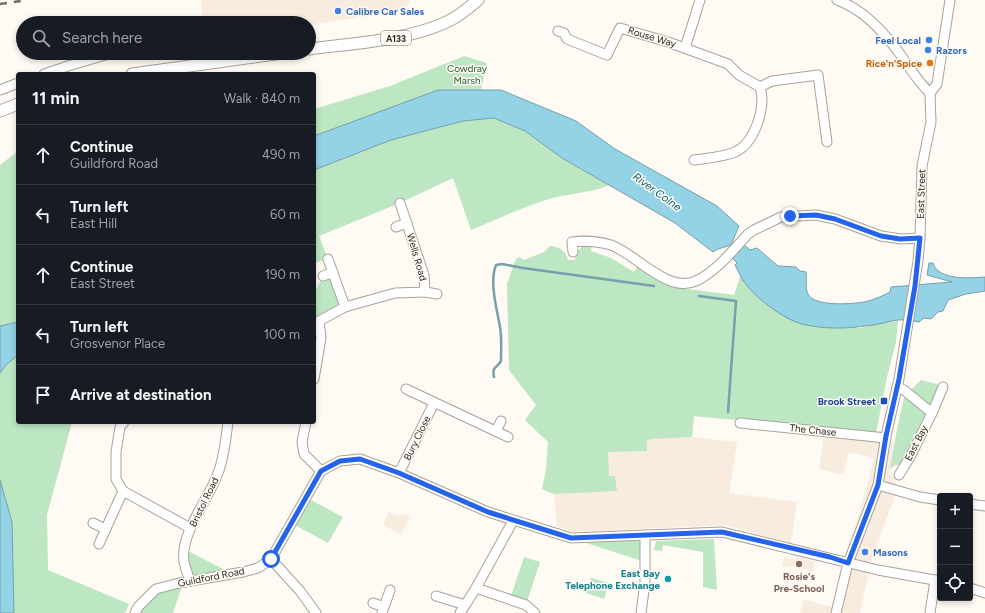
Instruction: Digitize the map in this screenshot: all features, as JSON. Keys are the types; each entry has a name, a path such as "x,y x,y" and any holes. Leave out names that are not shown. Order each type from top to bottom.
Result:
{"main road":[{"name":"A133","path":"316,48 396,38 437,26 456,17 476,1"},
{"path":"146,72 233,60"},
{"path":"0,111 16,105"}],"street":[{"path":"685,48 700,0"},
{"path":"837,0 856,9 867,18 898,52 922,86 930,93"},
{"name":"East Street","path":"836,613 848,563 878,485 897,388 918,261 922,166 931,122 930,93 937,84 950,0"},
{"name":"Rouse Way","path":"558,31 564,33 567,39 607,55 620,28 685,48 728,64 739,75 760,87"},
{"path":"56,72 69,70 94,60"},
{"path":"694,160 715,157 737,151 749,142 759,118 762,98 760,87 772,81 818,75 827,142"},
{"path":"0,90 16,84"},
{"name":"Wells Road","path":"400,203 424,275 424,292"},
{"path":"573,252 572,242 587,240 612,246 635,258 662,278 679,284 695,282 709,273 748,234 781,217 816,215 835,219 881,236 900,239 920,238"},
{"name":"Wells Road","path":"396,227 407,223"},
{"path":"328,259 345,307"},
{"path":"323,276 333,272"},
{"name":"Wells Road","path":"316,367 321,338 316,319 345,307 395,293 424,292 437,294"},
{"name":"East Bay","path":"898,472 932,413 943,387"},
{"name":"East Bay","path":"897,388 904,390 932,413"},
{"path":"406,389 508,437"},
{"name":"Bury Close","path":"399,473 434,403"},
{"path":"496,431 501,421"},
{"name":"The Chase","path":"740,423 886,438"},
{"path":"123,424 120,428 116,452 116,479 123,491 190,528"},
{"name":"Bristol Road","path":"190,581 184,561 184,549 190,528 218,473 227,435 228,424"},
{"path":"306,424 302,442 304,454 321,471 340,461 360,459 399,473 488,512 571,538 722,532 830,557 848,563 908,576 937,580"},
{"name":"Guildford Road","path":"135,613 138,607 156,589 190,581 243,572 258,568 271,559 321,471"},
{"path":"878,485 920,497 937,500"},
{"path":"99,544 123,491"},
{"path":"973,504 985,506"},
{"path":"436,596 462,609 476,588 514,521"},
{"path":"93,523 105,529"},
{"path":"641,613 645,584 645,535"},
{"path":"271,559 300,591 316,613"},
{"path":"930,613 937,584"},
{"path":"476,588 526,606 535,613"},
{"path":"973,589 985,593"},
{"path":"373,603 383,610 390,590"}],"shaded area":[{"path":"201,0 411,0 403,11 316,24 316,16 202,16"},
{"path":"507,284 723,419 694,416 692,437 737,442 729,493 797,502 791,543 725,525 574,532 556,526 557,522 554,495 542,489 546,470 548,442 525,420 536,405 509,370"},
{"path":"824,437 846,437 893,441 895,447 890,471 896,483 894,499 872,558 860,613 800,613 804,600 832,607 874,458 849,452 843,475 819,469"},
{"path":"389,512 397,516 403,514 410,517 401,534 383,525"},
{"name":"Rosie's Pre-School","path":"784,557 795,560 796,557 815,562 813,571 792,566 791,568 782,566"}],"green space":[{"name":"Cowdray Marsh","path":"464,56 487,63 481,90 438,90 316,135 316,108 390,86"},
{"path":"494,118 525,131 562,158 609,185 594,190 536,203 471,230 453,178 400,203 319,236 328,259 316,262 316,169 391,140 463,121"},
{"path":"16,153 16,322 0,326 0,165"},
{"path":"583,245 592,245 591,251 611,258 634,272 638,266 663,282 681,288 734,295 740,277 802,324 860,328 869,326 875,310 965,294 948,300 943,311 938,312 931,319 924,318 919,322 903,319 887,322 898,321 896,342 887,377 876,433 694,416 692,437 650,439 647,441 647,451 608,452 609,476 615,476 617,491 554,494 542,489 546,470 548,442 525,420 536,405 509,370 507,284 516,259 520,257 524,260 544,252 550,246 562,250 566,254 568,260 575,260 576,254"},
{"path":"333,272 345,307 319,321 321,338 316,337 316,290 323,276"},
{"path":"16,357 16,424 71,424 47,515 48,570 129,604 125,613 0,613 0,373 7,364"},
{"path":"921,380 940,385 907,450 908,452 900,465 895,465 890,469 904,397"},
{"path":"305,497 343,517 328,543 291,523"},
{"path":"645,535 645,562 571,538"},
{"path":"714,539 717,590 703,587 703,552 663,545 662,551 654,550 656,541"},
{"path":"184,549 233,574 190,581"},
{"path":"524,557 540,562 526,605 510,599"},
{"path":"591,578 609,583 604,599 586,593"},
{"path":"183,583 173,613 136,612 156,589"}],"water":[{"name":"River Colne","path":"438,90 501,90 576,121 615,149 717,206 739,226 731,245 713,252 675,223 562,158 525,131 494,118 463,121 391,140 316,169 316,135"},
{"path":"743,244 750,250 757,248 778,266 796,267 800,271 806,272 808,294 812,298 825,303 843,304 864,302 890,292 891,287 952,282 927,275 929,263 933,263 936,269 948,276 964,278 985,277 985,291 966,294 948,300 943,311 938,312 931,319 924,318 919,322 911,320 897,320 873,325 842,328 810,326 795,322 778,313 761,300 743,281 735,265 737,263 731,257"},
{"path":"16,322 16,357 7,364 0,373 0,326"},
{"path":"0,480 12,522 14,613 0,613"}],"waterway":[{"path":"494,377 494,369 501,361 501,331 493,287 496,265 502,264 654,286"},
{"path":"699,296 736,301 728,412"}],"railway":[{"path":"0,4 27,0"}],"place":[{"name":"Calibre Car Sales","path":"338,11"},
{"name":"Feel Local","path":"929,40"},
{"name":"Razors","path":"928,50"},
{"name":"Rice'n'Spice","path":"930,63"},
{"name":"Brook Street","path":"884,401"},
{"name":"Masons","path":"865,552"},
{"name":"Rosie's Pre-School","path":"799,564"},
{"name":"East Bay Telephone Exchange","path":"668,579"}],"route":[{"path":"271,559 321,471 340,461 360,459 399,473 488,512 571,538 722,532 830,557 848,563 878,485 886,436 899,379 915,286 920,238 900,239 881,236 835,219 816,215 790,216"}]}
